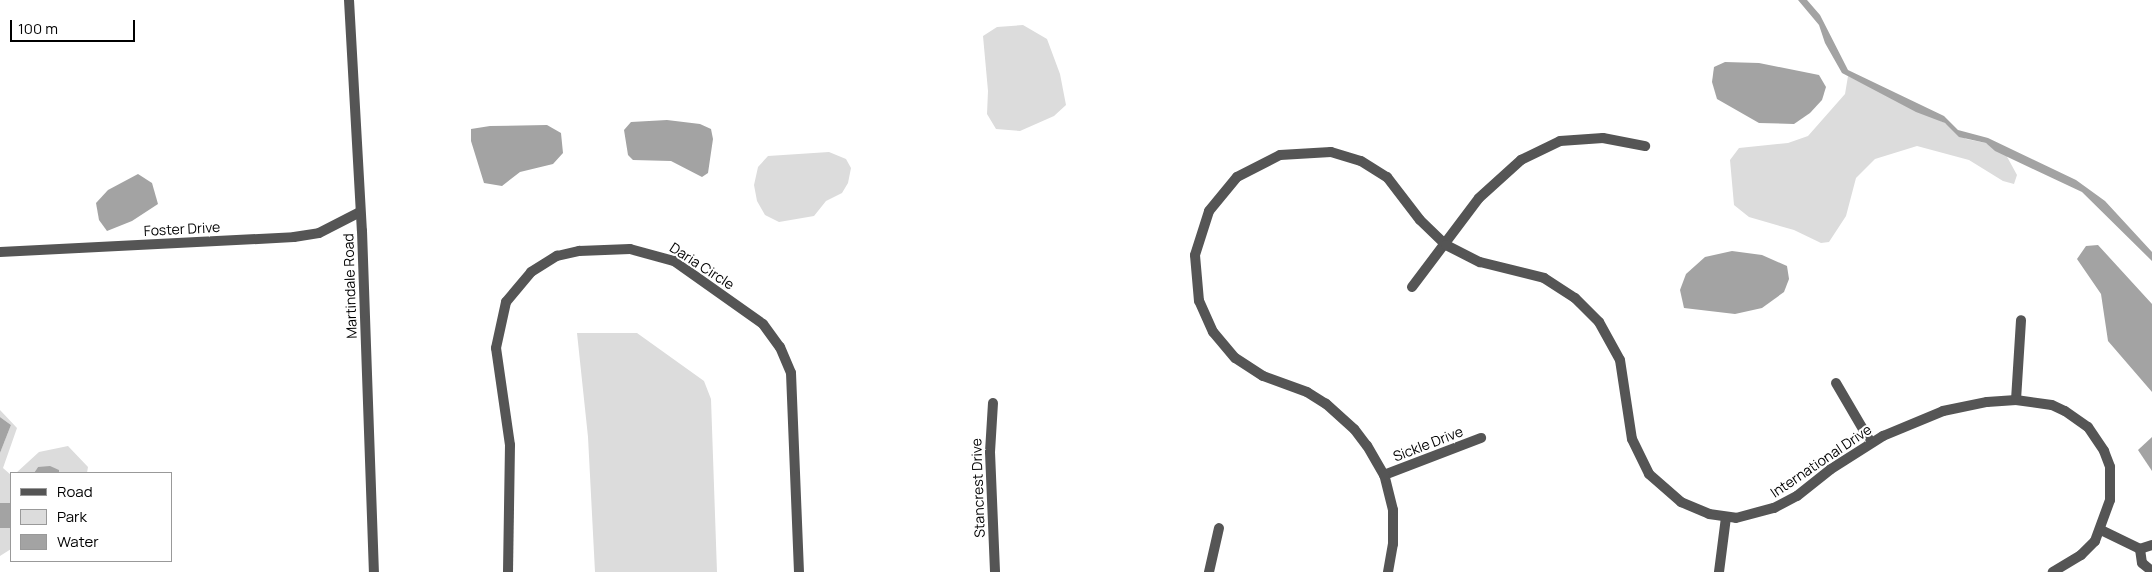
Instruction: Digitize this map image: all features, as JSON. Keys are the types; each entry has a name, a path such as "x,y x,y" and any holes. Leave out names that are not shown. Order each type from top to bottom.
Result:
{"street":[{"name":"Martindale Road","path":"349,0 360,212 374,572"},
{"path":"1412,287 1446,245 1479,198 1521,160 1560,141 1603,138 1645,146"},
{"name":"International Drive","path":"1384,475 1354,429 1326,404 1306,392 1247,368 1223,346 1205,319 1199,301 1194,270 1198,239 1208,211 1237,177 1280,155 1313,150 1348,156 1388,177 1420,220 1446,245 1480,262 1544,278 1584,304 1607,333 1620,360 1632,439 1649,474 1681,502 1726,517 1753,516 1786,502 1871,443 1943,411 1987,402 2016,400 2052,405 2065,411 2097,437 2110,468 2111,484 2102,530"},
{"name":"Foster Drive","path":"0,252 294,237 319,233 360,212"},
{"name":"Daria Circle","path":"508,572 510,445 496,348 503,309 522,280 546,261 579,251 630,249 647,251 674,261 763,324 780,348 791,373 799,572"},
{"path":"2016,400 2021,320"},
{"path":"1836,383 1871,443"},
{"name":"Stancrest Drive","path":"993,403 990,452 995,572"},
{"name":"Sickle Drive","path":"1384,475 1481,438"},
{"path":"1384,475 1394,526 1388,572"},
{"path":"1719,572 1726,517"},
{"path":"1208,572 1219,528"},
{"path":"2053,572 2081,555 2102,530 2140,549 2152,545"},
{"path":"2140,549 2142,562 2152,571"}],"green space":[{"path":"1023,25 1047,39 1060,74 1066,105 1054,116 1020,131 996,129 987,114 988,91 983,36 997,27"},
{"path":"1848,76 1945,123 1966,139 1986,143 2005,153 2017,175 2014,184 2003,181 1969,160 1917,146 1875,159 1856,178 1846,216 1829,242 1821,243 1794,230 1749,217 1734,205 1730,160 1739,148 1788,143 1808,136 1845,94"},
{"path":"829,152 846,159 851,168 848,183 842,193 826,201 814,216 779,222 765,215 757,201 754,185 758,167 768,156"},
{"path":"577,333 637,333 704,381 711,399 717,572 595,572 588,437"},
{"path":"0,410 17,428 3,468 10,474 10,503 0,503 0,453 11,425 0,417"},
{"path":"68,446 88,467 87,472 59,472 59,470 38,467 35,472 17,472 39,452"},
{"path":"10,526 10,550 0,556 0,528"}],"water":[{"path":"1798,0 1807,0 1820,15 1848,70 1944,116 1958,130 1988,138 2076,180 2105,201 2152,252 2152,261 2082,192 1995,151 1986,143 1959,137 1945,123 1916,112 1842,73 1825,43 1819,25"},
{"path":"1725,62 1759,63 1819,75 1826,87 1822,100 1810,113 1794,124 1759,123 1717,99 1712,82 1714,67"},
{"path":"667,120 700,124 711,129 713,139 708,173 702,177 671,161 633,160 628,155 624,130 631,122"},
{"path":"547,125 561,133 563,153 553,164 520,172 502,186 484,183 471,141 471,129 490,126"},
{"path":"138,174 152,183 158,204 132,221 107,231 99,220 96,203 108,190"},
{"path":"2098,245 2152,304 2152,392 2108,341 2101,294 2077,259 2086,246"},
{"path":"1732,251 1762,255 1787,266 1789,279 1784,292 1762,308 1735,314 1684,308 1680,290 1686,274 1705,257"},
{"path":"0,417 11,425 0,453"},
{"path":"2152,437 2152,471 2138,450"},
{"path":"50,466 59,470 59,472 35,472 38,467"},
{"path":"0,503 10,503 10,528 0,528"}]}
